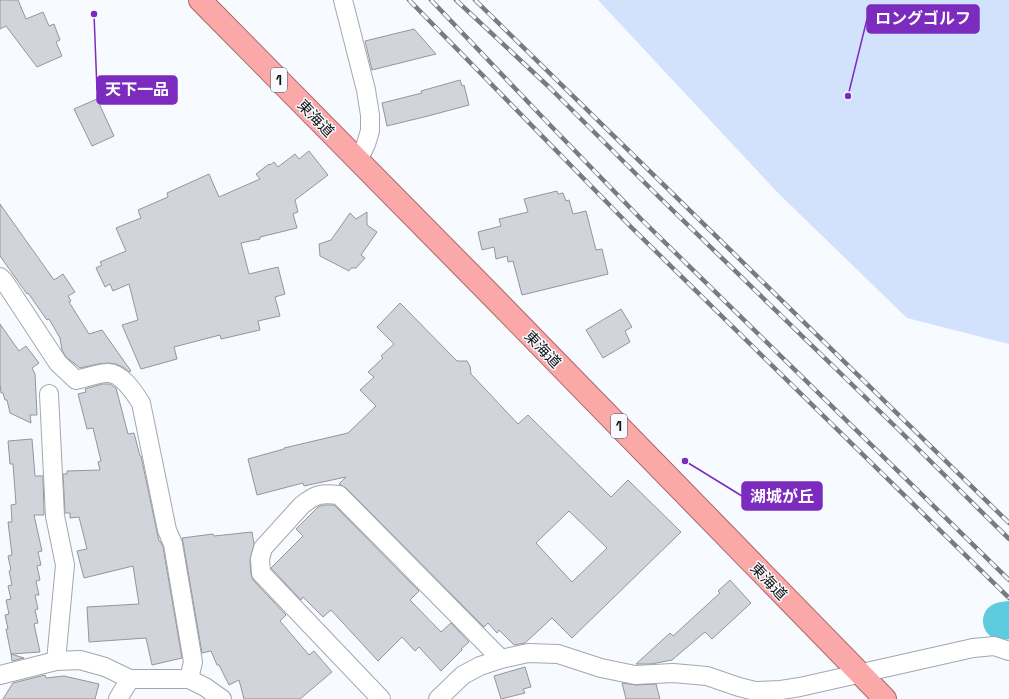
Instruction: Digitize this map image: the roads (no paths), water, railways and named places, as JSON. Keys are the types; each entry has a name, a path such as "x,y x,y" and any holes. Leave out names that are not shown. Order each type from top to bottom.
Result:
{"highway":[{"name":"東海道","path":"200,0 885,699"}],"street":[{"path":"342,0 366,90 370,115 370,131 358,161"},
{"path":"0,277 58,363 76,380 108,372 120,377 134,392 141,403 167,530 173,544 193,662 189,679"},
{"path":"49,394 55,516 65,565 56,661"},
{"path":"381,699 261,573 260,559 264,548 302,505 318,495 339,495 501,659"},
{"path":"438,699 463,675 480,666 501,659 528,653 558,654 601,668 635,675 673,673 707,676 737,693 800,687 973,648 994,646 1009,651"},
{"path":"0,675 56,661 80,660 105,667 130,678 189,679 205,687 222,699"},
{"path":"118,699 130,678"}],"waterway":[{"path":"1002,621 1009,620"}],"railway":[{"path":"409,0 632,228 1009,598"},
{"path":"431,0 641,219 1009,580"},
{"path":"456,0 549,87 659,197 1009,539"},
{"path":"475,0 1009,523"}],"place":[{"name":"天下一品","path":"94,14"},
{"name":"ロングゴルフ","path":"848,96"},
{"name":"湖城が丘","path":"685,461"}]}
